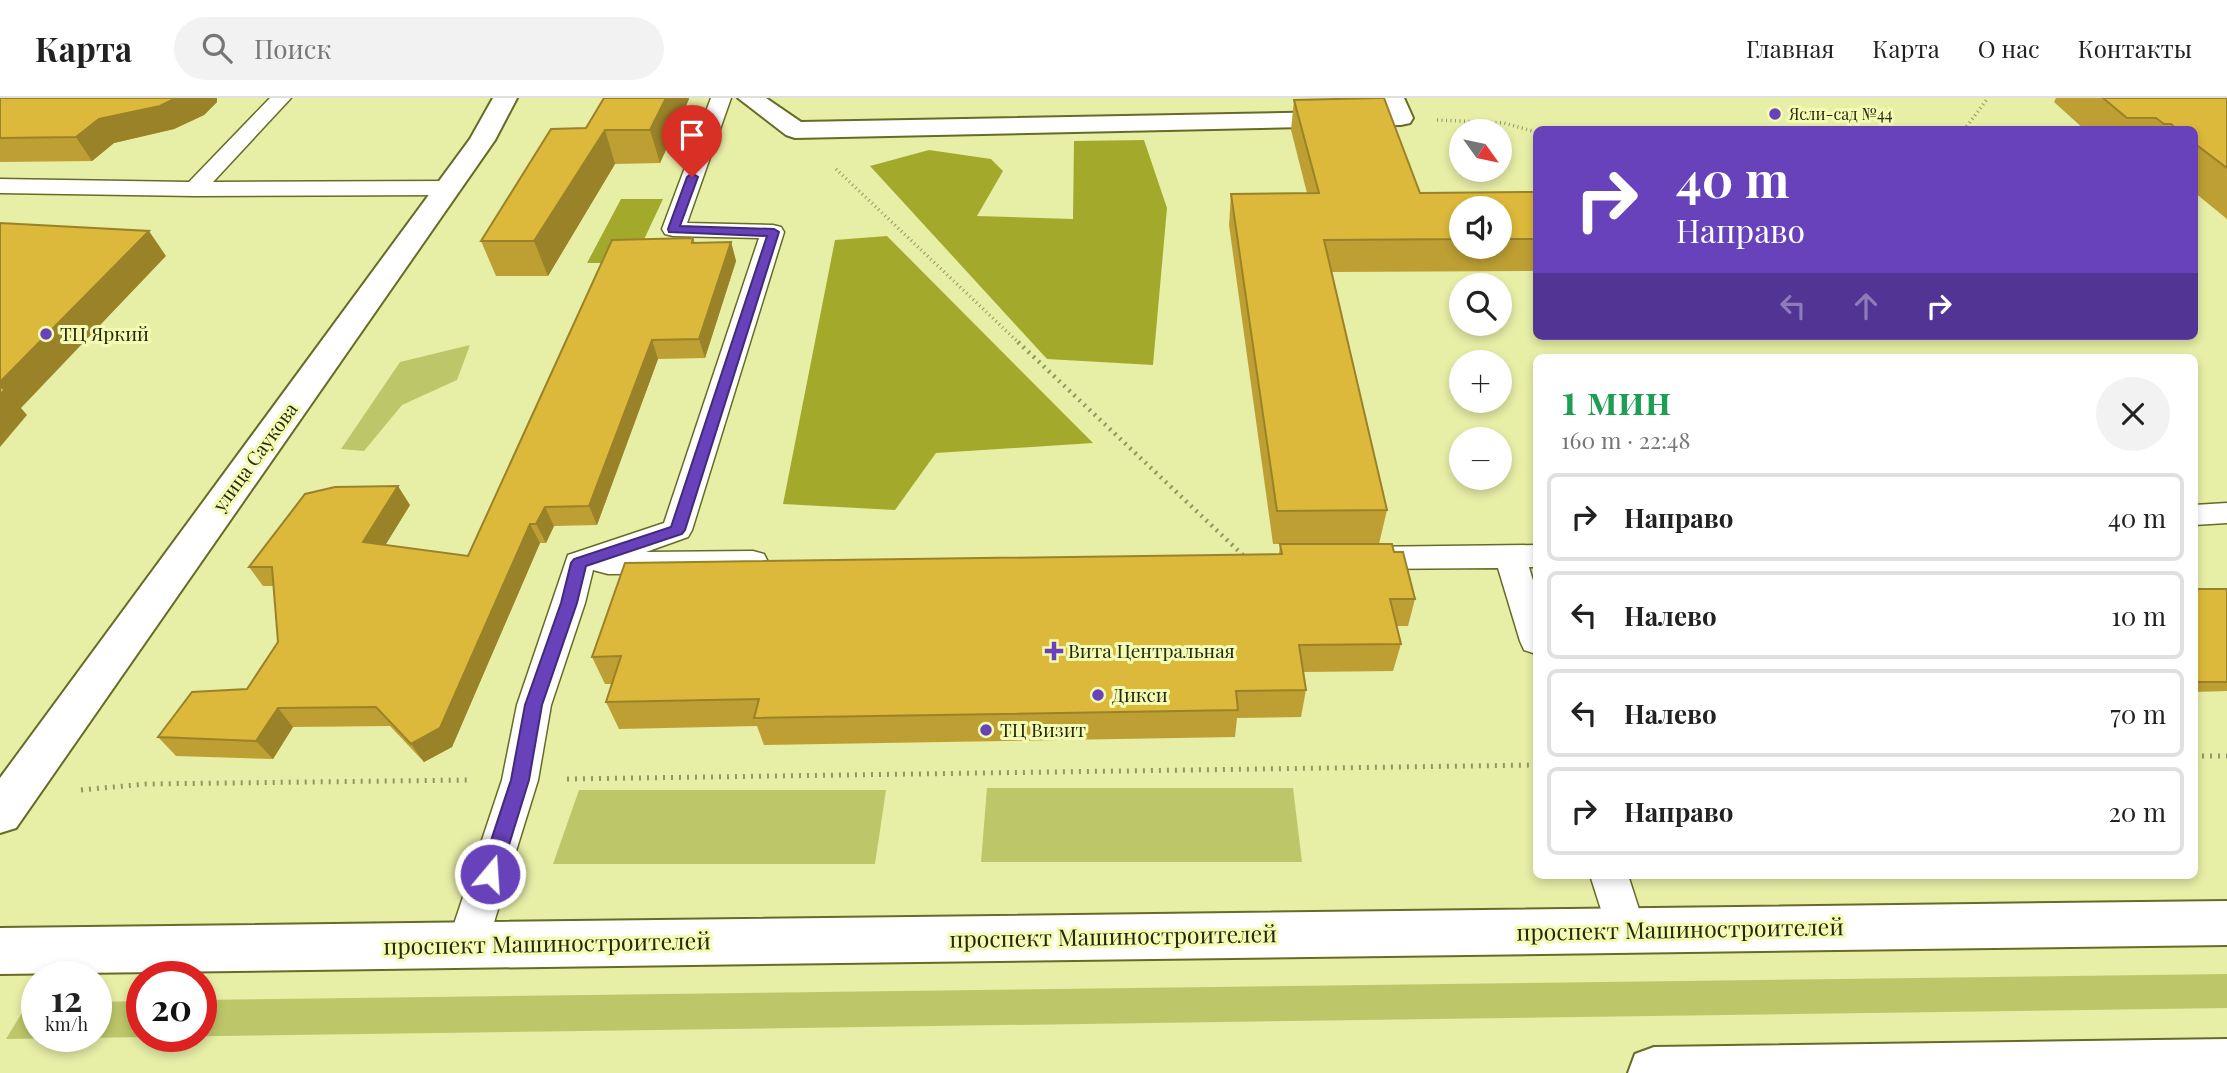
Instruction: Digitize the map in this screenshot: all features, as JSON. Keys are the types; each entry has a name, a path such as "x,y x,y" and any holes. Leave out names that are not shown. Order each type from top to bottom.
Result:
{"street":[{"name":"улица Саукова","path":"6,805 482,140 505,98"},
{"path":"750,98 795,130 1397,108"},
{"name":"проспект Машиностроителей","path":"0,951 2227,923"},
{"path":"1654,1073 2227,1065"}],"lane":[{"path":"195,188 281,98"},
{"path":"579,563 677,530 774,232 673,229 721,98"},
{"path":"0,186 447,188"},
{"path":"2198,515 2227,513"},
{"path":"1330,558 1523,556 1533,621"},
{"path":"579,563 788,562"},
{"path":"467,945 520,780 534,705 569,603 579,563"},
{"path":"1610,879 1626,930"}],"path":[{"path":"1967,126 1988,98"},
{"path":"1397,108 1504,123 1533,131"},
{"path":"795,130 1246,559"},
{"path":"2198,756 2227,756"},
{"path":"6,805 146,784 1533,765"}],"green space":[{"path":"470,345 457,380 402,405 364,451 341,449 400,362"},
{"path":"987,788 1293,788 1302,862 981,862"},
{"path":"579,790 886,790 875,864 553,864"},
{"path":"2227,974 2227,1008 217,1036 217,1000"},
{"path":"126,1001 126,1037 112,1038 112,1002"},
{"path":"21,1014 21,1039 6,1039"}],"shaded area":[{"path":"1144,140 1167,208 1153,365 1047,359 870,166 929,150 991,159 1003,171 977,216 1073,219 1074,141"},
{"path":"621,199 663,199 633,263 587,263"},
{"path":"887,236 1093,443 936,453 895,510 783,504 835,240"}],"building":[{"path":"0,98 176,98 160,106 99,119 76,137 0,138"},
{"path":"604,98 666,98 650,130 605,130 534,241 481,241 551,129 586,128"},
{"path":"1384,98 1420,193 1533,192 1533,239 1512,239 1512,196 1449,196 1449,239 1324,240 1387,510 1277,511 1231,194 1319,193 1294,100"},
{"path":"2103,98 2227,98 2227,168 2198,146 2198,126 2173,126 2156,118 2127,118"},
{"path":"0,223 149,231 0,382"},
{"path":"693,238 692,243 731,242 699,339 652,340 589,506 545,507 536,524 530,524 440,728 411,744 376,707 278,708 256,741 158,737 192,692 247,689 278,642 272,567 249,567 305,494 335,487 398,486 363,542 468,556 612,240"},
{"path":"1280,544 1392,544 1394,552 1403,552 1415,599 1390,599 1401,644 1299,645 1306,690 1236,691 1238,710 754,718 759,699 606,702 621,656 592,657 625,563 1282,554"},
{"path":"2198,589 2227,589 2227,682 2198,682"}],"place":[{"name":"Ясли-сад №44","path":"1775,114"},
{"name":"ТЦ Яркий","path":"46,334"},
{"name":"Вита Центральная","path":"1054,651"},
{"name":"Дикси","path":"1098,695"},
{"name":"ТЦ Визит","path":"986,730"}],"route":[{"path":"490,874 520,780 534,705 569,603 579,563 677,530 774,232 673,229 692,177"}]}
